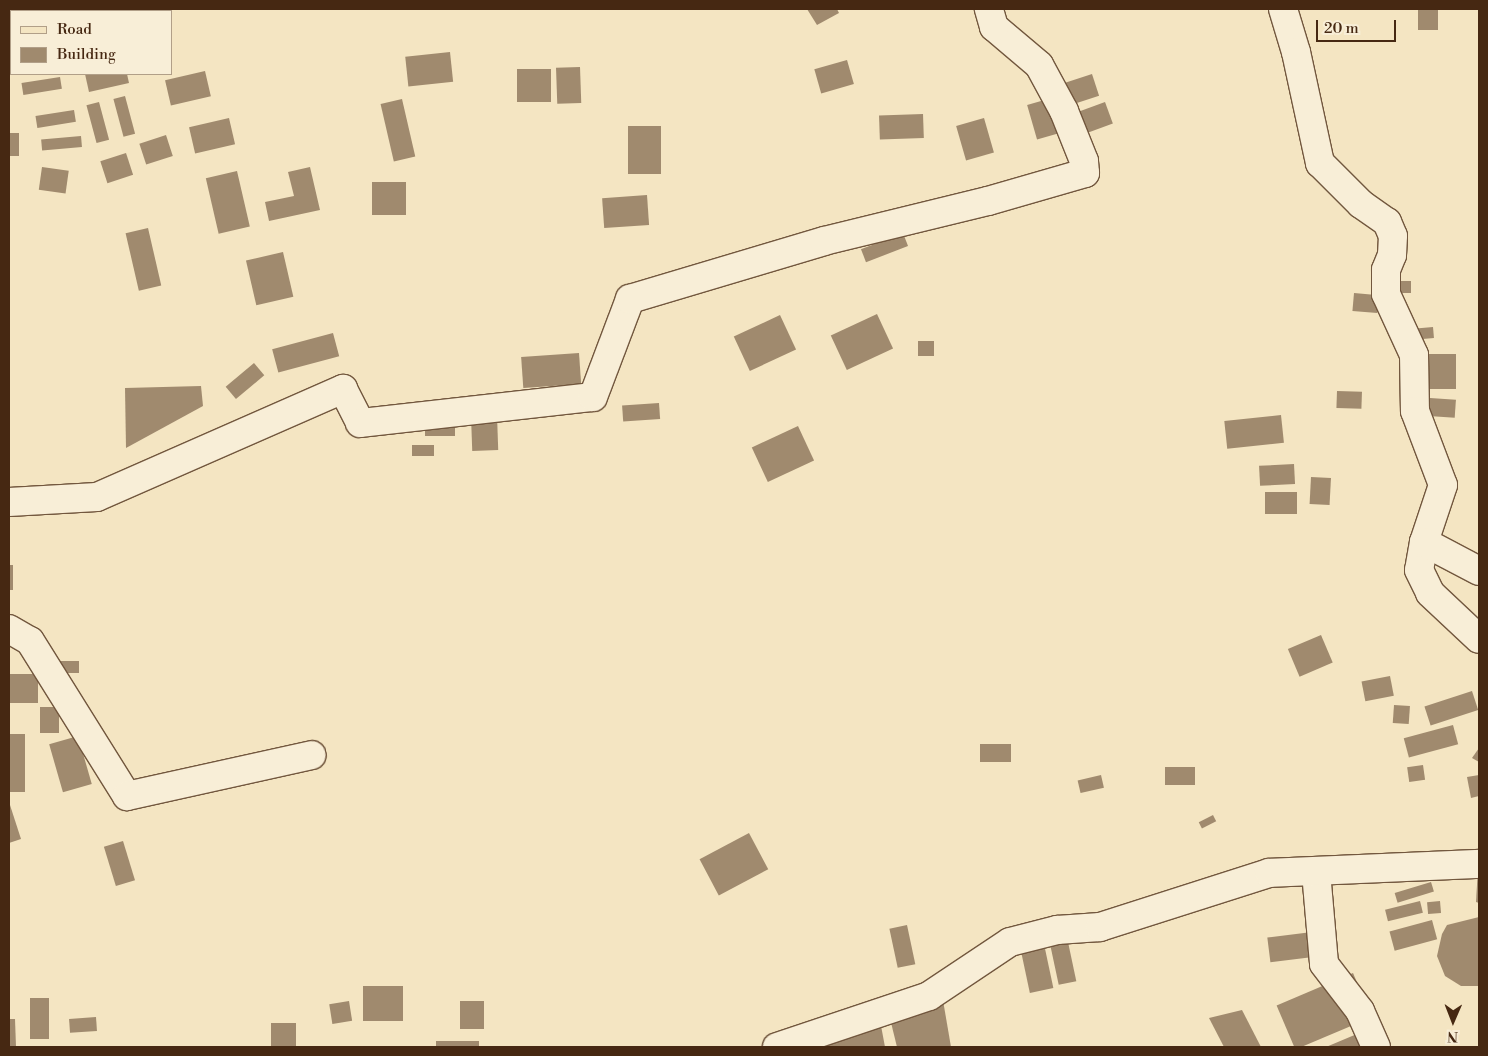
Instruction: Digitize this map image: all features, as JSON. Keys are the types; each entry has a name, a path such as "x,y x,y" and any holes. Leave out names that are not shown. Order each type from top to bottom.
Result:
{"street":[{"path":"9,502 97,497 343,389 360,423 593,397 630,299 824,241 988,201 1085,173 1084,162 1064,111 1039,65 994,27 989,9"},
{"path":"1283,9 1296,52 1320,163 1361,204 1387,222 1393,236 1392,255 1386,270 1386,294 1414,355 1415,411 1443,485 1424,542 1419,570 1430,593 1479,639"},
{"path":"1424,542 1479,570"},
{"path":"9,629 30,641 127,796 312,755"},
{"path":"777,1047 929,996 1010,942 1057,930 1100,927 1269,874 1479,864"},
{"path":"1316,872 1324,964 1360,1012 1376,1047"}],"building":[{"path":"33,9 73,9 73,10"},
{"path":"807,9 837,9 839,13 817,25"},
{"path":"1418,9 1438,9 1438,30 1418,30"},
{"path":"450,52 453,82 408,87 405,57"},
{"path":"847,60 854,84 821,93 814,69"},
{"path":"580,67 581,103 557,104 556,68"},
{"path":"517,69 551,69 551,102 517,102"},
{"path":"205,71 211,96 171,106 165,80"},
{"path":"1092,74 1099,96 1072,105 1064,83"},
{"path":"85,75 127,75 129,83 89,92"},
{"path":"60,77 62,89 23,95 21,83"},
{"path":"125,96 135,134 124,137 113,99"},
{"path":"1055,97 1065,132 1037,140 1027,105"},
{"path":"402,99 415,156 394,161 381,104"},
{"path":"99,102 109,140 97,143 86,105"},
{"path":"1105,102 1113,124 1086,134 1078,112"},
{"path":"74,110 76,122 37,128 35,116"},
{"path":"923,114 924,138 880,140 879,116"},
{"path":"229,118 235,144 195,154 189,127"},
{"path":"984,118 994,153 966,161 956,126"},
{"path":"628,126 661,126 661,174 628,174"},
{"path":"9,133 19,133 19,156 9,156"},
{"path":"166,135 173,156 146,165 139,144"},
{"path":"81,136 82,147 42,150 41,139"},
{"path":"126,153 133,175 107,183 100,161"},
{"path":"42,167 69,171 66,194 39,190"},
{"path":"310,167 320,210 269,221 265,202 294,196 288,172"},
{"path":"237,171 250,227 219,234 206,178"},
{"path":"372,182 406,182 406,215 372,215"},
{"path":"647,195 649,225 604,228 602,198"},
{"path":"148,228 161,285 139,291 126,233"},
{"path":"903,233 908,246 866,262 861,249"},
{"path":"283,252 293,297 256,305 246,261"},
{"path":"1394,281 1411,281 1411,293 1394,293"},
{"path":"1354,293 1379,295 1377,313 1352,311"},
{"path":"877,314 893,348 847,370 831,336"},
{"path":"780,315 796,349 750,371 734,337"},
{"path":"1433,327 1434,338 1417,339 1416,328"},
{"path":"333,333 339,356 278,372 272,349"},
{"path":"918,341 934,341 934,356 918,356"},
{"path":"579,353 581,384 523,388 521,357"},
{"path":"1428,354 1456,354 1456,389 1428,389"},
{"path":"254,363 264,375 236,399 226,387"},
{"path":"201,386 203,406 126,448 125,388"},
{"path":"1337,391 1362,392 1361,409 1336,408"},
{"path":"1430,398 1456,400 1455,418 1429,416"},
{"path":"659,403 660,419 623,422 622,406"},
{"path":"497,415 498,450 472,451 471,416"},
{"path":"1281,415 1284,443 1227,449 1224,421"},
{"path":"425,420 455,420 455,436 425,436"},
{"path":"798,426 814,460 768,482 752,448"},
{"path":"412,445 434,445 434,456 412,456"},
{"path":"1294,464 1295,484 1260,486 1259,466"},
{"path":"1311,477 1331,478 1330,505 1310,504"},
{"path":"1265,492 1297,492 1297,514 1265,514"},
{"path":"9,565 13,565 13,590 9,590"},
{"path":"1321,635 1333,663 1300,677 1288,649"},
{"path":"60,661 79,661 79,673 60,673"},
{"path":"9,674 38,674 38,703 9,703"},
{"path":"1390,676 1394,696 1365,701 1362,682"},
{"path":"1472,691 1478,710 1431,725 1424,706"},
{"path":"1394,705 1410,706 1409,724 1393,723"},
{"path":"40,707 59,707 59,733 40,733"},
{"path":"1453,725 1458,744 1409,758 1404,738"},
{"path":"9,734 25,734 25,792 9,792"},
{"path":"78,736 92,784 63,792 49,744"},
{"path":"980,744 1011,744 1011,762 980,762"},
{"path":"1479,748 1479,762 1472,758"},
{"path":"1423,765 1425,780 1409,782 1407,767"},
{"path":"1165,767 1195,767 1195,785 1165,785"},
{"path":"1101,775 1104,788 1081,793 1078,780"},
{"path":"1479,775 1479,796 1471,798 1467,777"},
{"path":"9,802 21,839 9,843"},
{"path":"1213,815 1216,821 1202,829 1199,822"},
{"path":"749,833 768,869 719,895 700,859"},
{"path":"123,841 135,880 116,886 104,847"},
{"path":"1479,867 1479,903 1476,902"},
{"path":"1431,882 1434,892 1398,903 1395,893"},
{"path":"1420,901 1423,913 1388,921 1385,910"},
{"path":"1440,901 1441,913 1428,914 1427,902"},
{"path":"1479,917 1479,986 1461,986 1445,976 1437,956 1442,934 1447,925"},
{"path":"1432,920 1437,939 1395,951 1389,931"},
{"path":"907,925 915,964 898,968 889,929"},
{"path":"1312,932 1315,957 1270,962 1267,937"},
{"path":"1068,942 1076,981 1059,985 1050,946"},
{"path":"1044,944 1053,988 1030,993 1021,949"},
{"path":"1353,973 1372,1017 1302,1047 1294,1047 1277,1005"},
{"path":"939,977 951,1047 897,1047 885,998"},
{"path":"363,986 403,986 403,1021 363,1021"},
{"path":"30,998 49,998 49,1039 30,1039"},
{"path":"349,1001 352,1021 332,1024 329,1004"},
{"path":"460,1001 484,1001 484,1029 460,1029"},
{"path":"877,1004 885,1047 821,1047 817,1021"},
{"path":"1242,1010 1261,1047 1224,1047 1209,1018"},
{"path":"96,1017 97,1031 70,1033 69,1019"},
{"path":"9,1019 15,1019 16,1047 9,1047"},
{"path":"271,1023 296,1023 296,1047 271,1047"},
{"path":"1364,1031 1369,1047 1326,1047"},
{"path":"436,1041 479,1041 479,1047 436,1047"}]}
